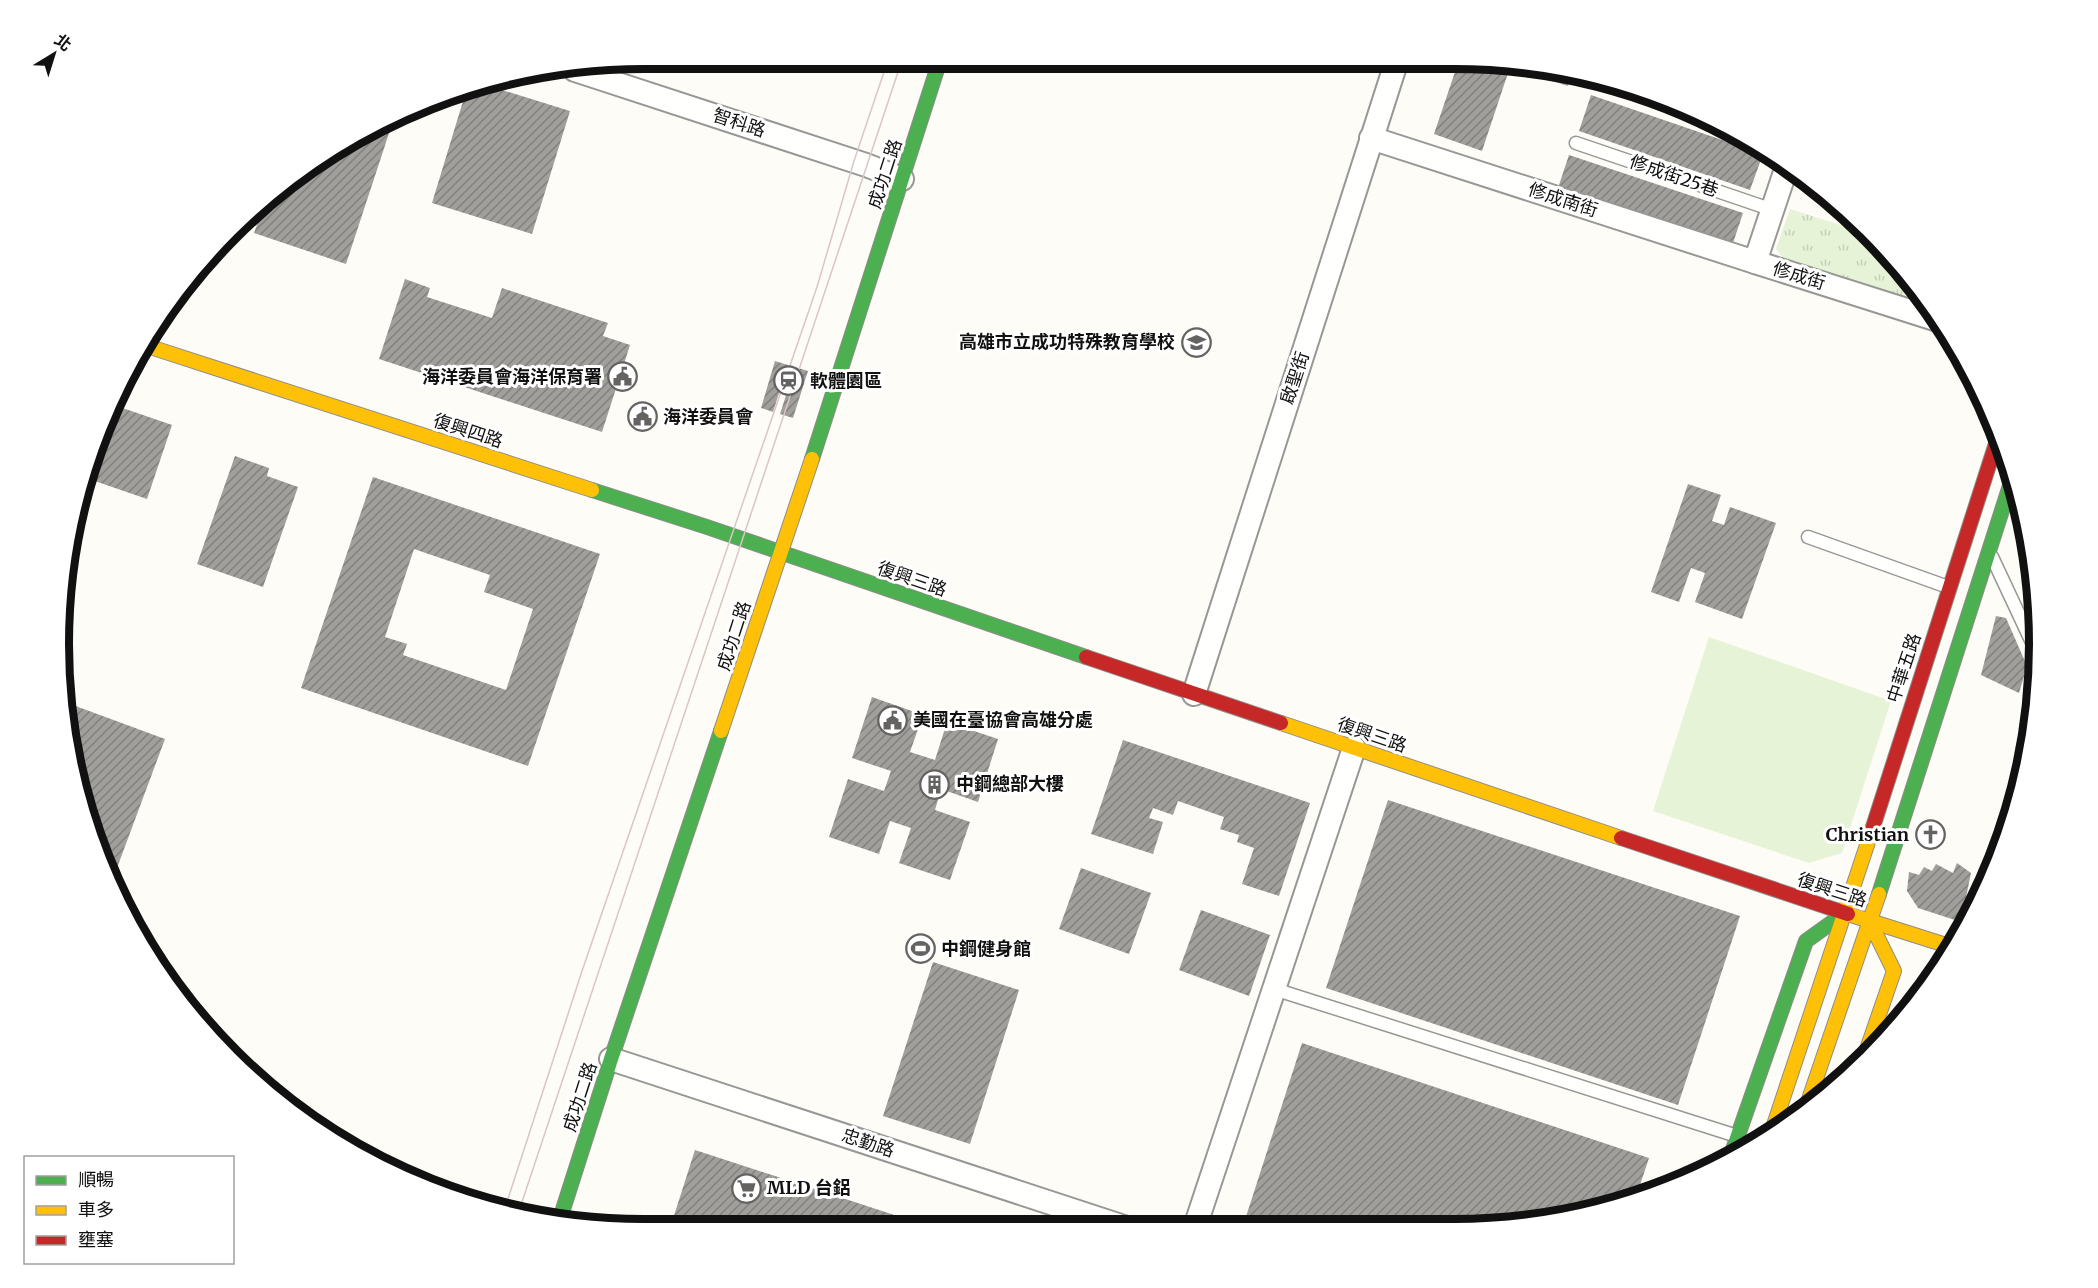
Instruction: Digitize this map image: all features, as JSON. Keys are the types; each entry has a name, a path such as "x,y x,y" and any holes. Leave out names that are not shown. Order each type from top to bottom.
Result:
{"street":[{"name":"成功二路","path":"562,1213 611,1059 782,554 937,69"},
{"name":"啟聖街","path":"1194,694 1394,69"},
{"name":"智科路","path":"583,73 866,165 902,179"},
{"name":"修成南街","path":"1371,138 1755,262"},
{"name":"修成街","path":"1784,174 1755,262 1926,316"},
{"name":"復興四路","path":"152,347 703,525 782,554"},
{"name":"中華五路","path":"1776,1120 1845,913 1994,449"},
{"path":"1811,1095 1870,922 1989,550 2011,504"},
{"name":"復興三路","path":"782,554 1870,922 1944,945"},
{"path":"1198,1219 1354,748"},
{"path":"1735,1146 1806,940 1845,913"},
{"path":"1870,922 1894,971 1870,1041"},
{"name":"忠勤路","path":"611,1059 1100,1219"}],"lane":[{"name":"修成街25巷","path":"1576,143 1773,210"},
{"path":"1808,537 1950,587"},
{"path":"1989,550 2029,635"},
{"path":"1274,989 1738,1137"}],"green space":[{"path":"1790,209 1851,228 1886,265 1918,305 1786,262 1776,249"},
{"path":"1709,637 1891,701 1842,853 1809,863 1653,811"}],"building":[{"path":"1456,69 1508,72 1482,151 1434,134"},
{"path":"1530,74 1569,81 1568,86"},
{"path":"497,88 570,111 532,234 432,203 464,99"},
{"path":"1591,95 1745,148 1761,158 1750,190 1579,131"},
{"path":"391,128 346,264 254,233 260,216 294,188 356,146"},
{"path":"1569,155 1743,213 1732,246 1558,188"},
{"path":"405,279 430,288 427,297 492,318 502,288 608,323 603,336 630,345 602,432 379,359"},
{"name":"軟體園區","path":"775,361 788,365 773,412 761,408"},
{"name":"軟體園區","path":"795,367 808,371 793,418 780,414"},
{"path":"120,407 172,425 147,499 93,481"},
{"path":"235,456 269,468 267,476 298,487 263,587 197,564"},
{"path":"373,477 600,554 528,766 301,688","holes":["414,549 490,575 484,592 533,609 506,690 403,655 407,644 385,637"]},
{"path":"1688,484 1721,495 1712,521 1724,525 1730,507 1776,523 1742,619 1695,602 1705,573 1691,568 1679,602 1651,592"},
{"path":"1996,616 2006,618 2027,666 2019,693 1981,675"},
{"name":"中鋼總部大樓","path":"872,697 923,715 910,752 935,760 947,722 998,739 978,802 941,789 935,810 970,822 950,880 899,863 911,828 890,821 879,854 829,837 848,779 884,791 891,771 852,758"},
{"path":"72,705 165,739 116,871 89,793 80,756"},
{"path":"1123,740 1310,803 1279,896 1242,884 1254,848 1237,842 1239,835 1220,829 1224,817 1178,801 1173,815 1153,808 1149,818 1163,822 1153,854 1091,834"},
{"path":"1388,800 1740,916 1678,1105 1326,988"},
{"path":"1957,863 1971,873 1963,911 1958,921 1918,908 1907,891 1909,872 1919,875 1924,867 1932,871 1936,864 1953,873"},
{"path":"1081,868 1151,893 1129,954 1059,929"},
{"path":"1201,910 1270,935 1249,996 1179,970"},
{"path":"933,962 1019,990 970,1144 883,1116"},
{"path":"1302,1043 1649,1158 1639,1188 1566,1208 1529,1214 1454,1219 1245,1219"},
{"name":"MLD 台鋁","path":"695,1150 907,1219 673,1219"}],"tram line":[{"path":"507,1202 582,971 817,287 854,161 885,69"},
{"path":"521,1205 899,69"}],"traffic: fast":[{"path":"812,459 937,69"},
{"path":"592,490 1086,657"},
{"path":"1879,894 2008,492"},
{"path":"562,1213 721,731"},
{"path":"1734,1146 1806,941 1845,913"}],"traffic: slow":[{"path":"152,347 592,490"},
{"path":"721,731 812,459"},
{"path":"1281,723 1621,838"},
{"path":"1776,1120 1873,827"},
{"path":"1811,1095 1879,894"},
{"path":"1848,914 1944,944"},
{"path":"1870,922 1894,971 1870,1041"}],"traffic: jam":[{"path":"1873,827 1994,449"},
{"path":"1086,657 1281,723"},
{"path":"1621,838 1848,914"}],"place":[{"name":"高雄市立成功特殊教育學校","path":"1196,342"},
{"name":"海洋委員會海洋保育署","path":"623,377"},
{"name":"軟體園區","path":"789,381"},
{"name":"海洋委員會","path":"642,417"},
{"name":"美國在臺協會高雄分處","path":"892,720"},
{"name":"中鋼總部大樓","path":"935,784"},
{"name":"Christian","path":"1930,835"},
{"name":"中鋼健身館","path":"920,949"},
{"name":"MLD 台鋁","path":"746,1188"}]}
